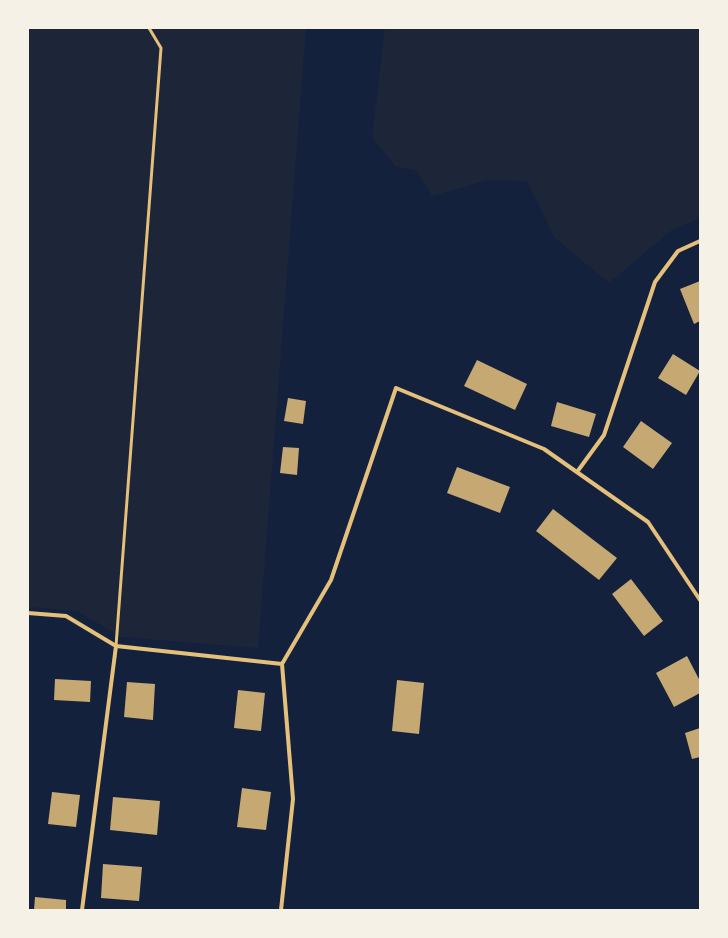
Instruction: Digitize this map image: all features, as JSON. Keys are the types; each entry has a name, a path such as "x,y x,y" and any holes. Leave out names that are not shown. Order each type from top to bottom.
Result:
{"street":[{"path":"577,472 604,435 655,282 678,251 700,241"},
{"path":"281,910 293,799 282,664 331,580 396,388 544,449 577,472 648,522 700,600"},
{"path":"28,613 66,616 116,646 282,664"},
{"path":"82,910 116,646"}],"lane":[{"path":"116,646 161,48 149,28"}],"shaded area":[{"path":"28,28 306,28 258,648 121,637 77,611 28,607"},
{"path":"385,28 700,28 700,218 672,230 609,283 555,238 527,181 489,180 432,196 417,171 395,166 372,137"}],"building":[{"path":"700,281 700,321 694,324 680,289"},
{"path":"673,354 700,371 686,395 658,378"},
{"path":"477,360 527,384 515,410 464,386"},
{"path":"288,398 306,401 303,424 284,421"},
{"path":"557,402 596,414 589,437 551,426"},
{"path":"641,421 672,443 653,469 623,447"},
{"path":"283,447 299,448 297,475 280,473"},
{"path":"457,467 510,487 500,513 447,493"},
{"path":"553,509 617,558 599,580 536,531"},
{"path":"631,579 663,621 644,636 612,594"},
{"path":"687,656 700,681 700,693 674,707 656,673"},
{"path":"55,679 91,681 90,702 54,700"},
{"path":"397,680 424,683 419,734 392,731"},
{"path":"127,682 155,684 153,720 124,717"},
{"path":"238,690 265,693 261,731 234,728"},
{"path":"700,728 700,757 692,759 685,733"},
{"path":"242,788 271,792 266,830 237,827"},
{"path":"52,792 80,795 76,827 48,824"},
{"path":"113,797 160,801 157,835 110,830"},
{"path":"103,864 142,867 139,901 101,898"},
{"path":"35,897 66,900 66,910 34,910"}]}
